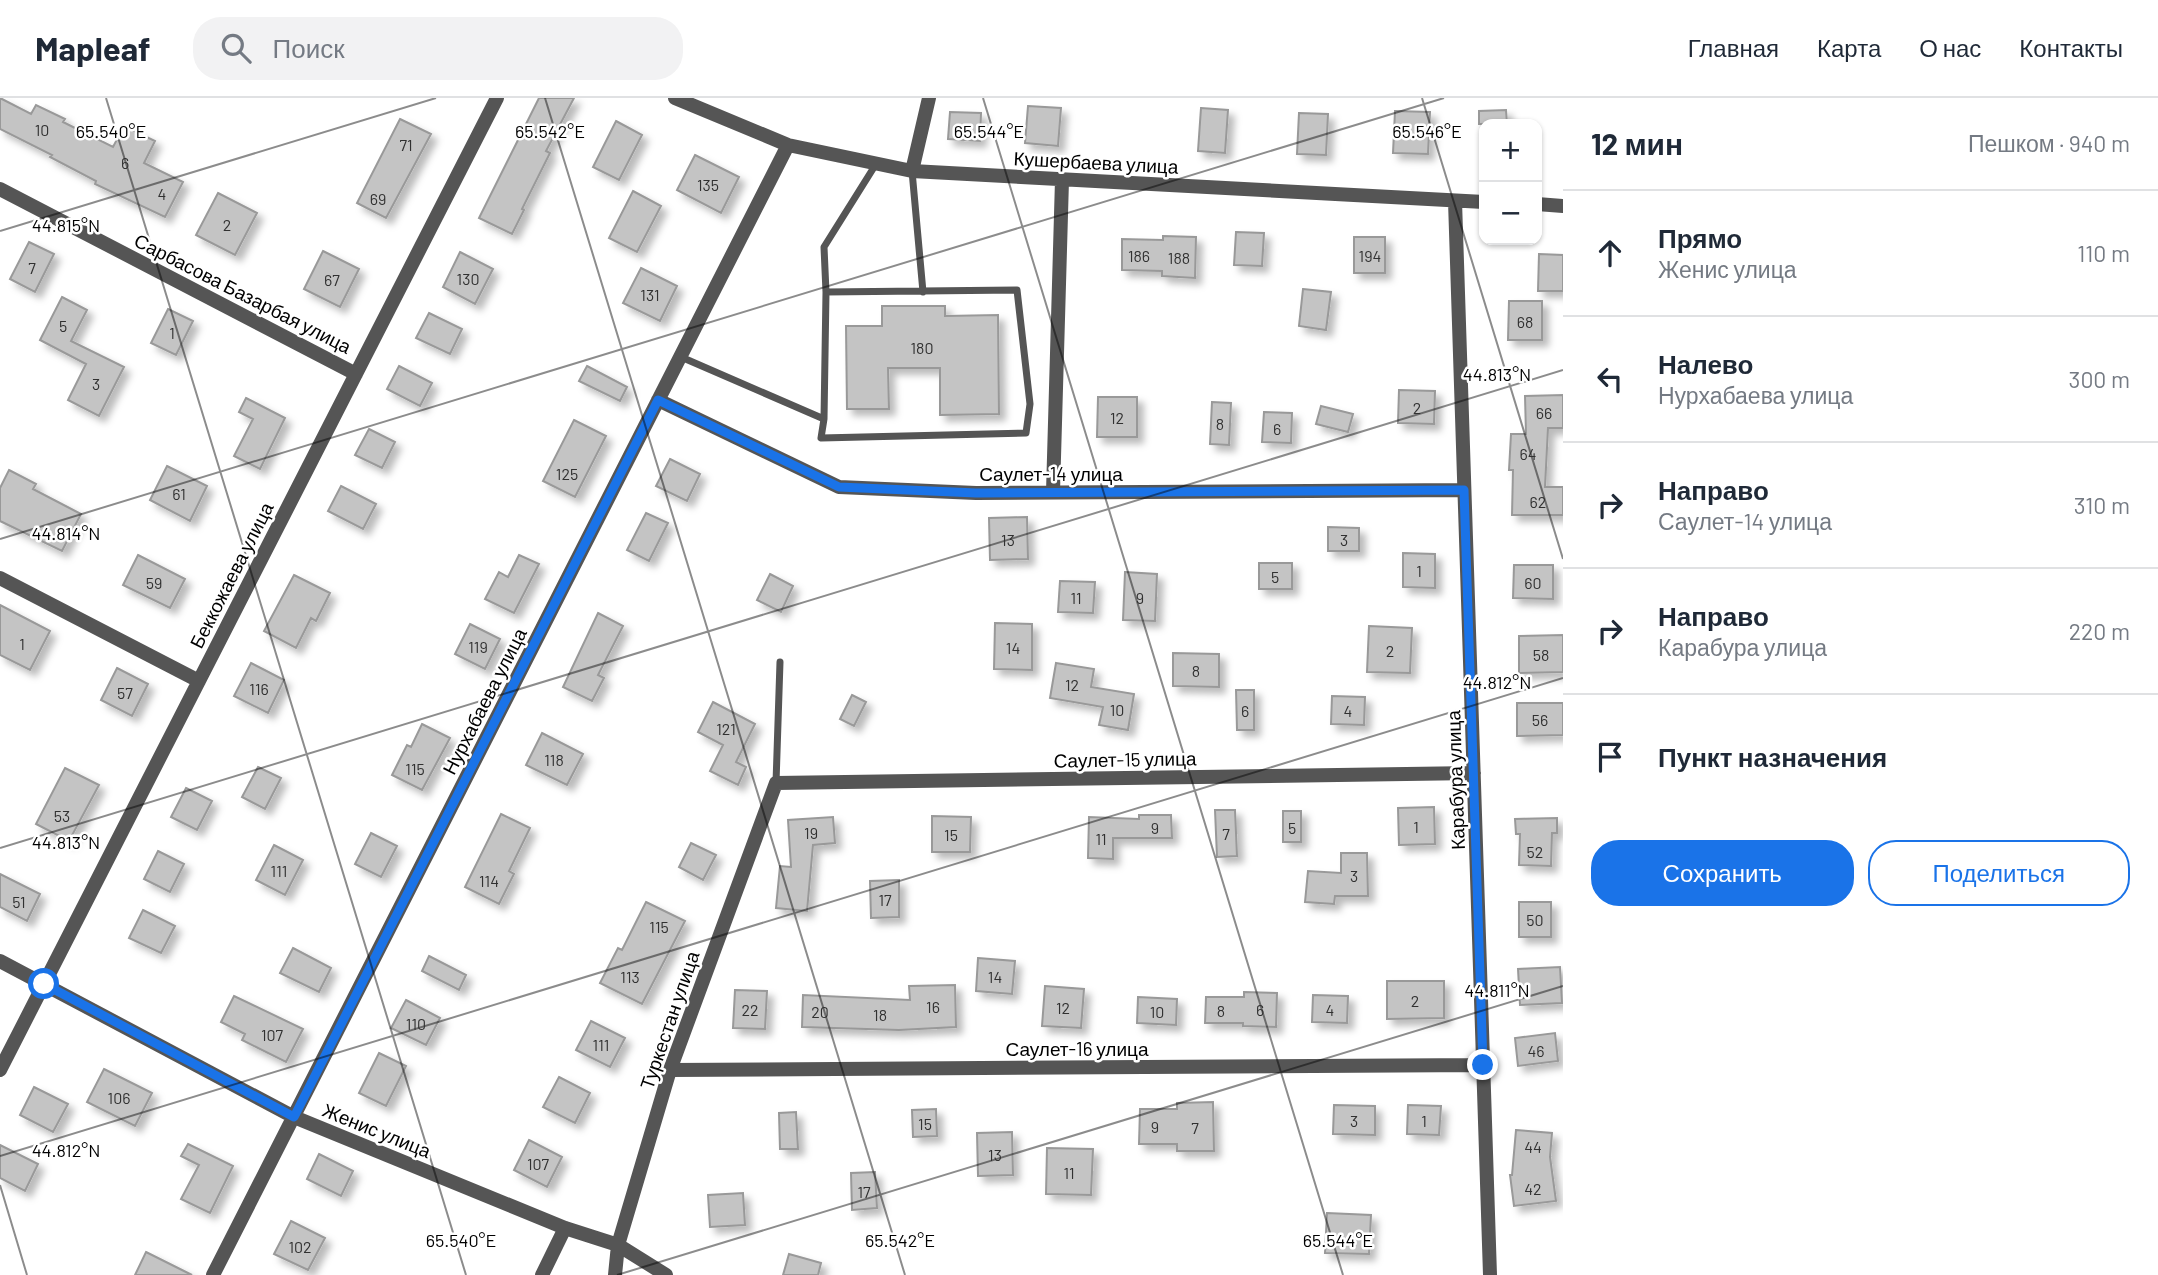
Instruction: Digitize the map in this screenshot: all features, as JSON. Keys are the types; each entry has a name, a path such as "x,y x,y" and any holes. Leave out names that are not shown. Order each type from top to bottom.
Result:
{"street":[{"name":"Беккожаева улица","path":"0,1070 497,98"},
{"name":"Кушербаева улица","path":"675,98 788,145 912,171 1479,202"},
{"path":"912,171 929,98"},
{"name":"Нурхабаева улица","path":"213,1275 788,145"},
{"path":"1053,492 1062,180"},
{"name":"Сарбасова Базарбая улица","path":"0,190 356,373"},
{"name":"Карабура улица","path":"1455,201 1490,1275"},
{"path":"1542,205 1563,206"},
{"name":"Саулет-14 улица","path":"658,400 839,487 976,493 1464,490"},
{"path":"0,578 199,681"},
{"name":"Саулет-15 улица","path":"776,783 1474,774"},
{"name":"Туркестан улица","path":"615,1275 618,1244 670,1070 776,783"},
{"name":"Женис улица","path":"0,961 294,1117 565,1228 618,1244 666,1275"},
{"name":"Саулет-16 улица","path":"670,1070 1483,1065"},
{"path":"542,1275 565,1228"}],"lane":[{"path":"826,292 1017,290 1030,404 1026,433 821,438 824,419 826,292 824,247 876,163"},
{"path":"912,171 923,292"},
{"path":"680,356 824,419"},
{"path":"776,783 780,662"}],"building":[{"path":"0,98 31,114 36,105 113,147 124,126 155,141 144,163 183,182 165,217 95,184 96,181 50,157 52,155 0,129"},
{"path":"539,98 574,98 546,151 550,153 512,234 479,218"},
{"path":"1028,106 1061,108 1058,146 1025,143"},
{"path":"1201,108 1228,110 1225,153 1198,151"},
{"path":"1506,110 1507,119 1479,119 1479,111"},
{"path":"1395,111 1430,112 1428,154 1393,153"},
{"path":"950,112 981,113 980,141 948,139"},
{"path":"1299,113 1328,114 1326,155 1297,154"},
{"path":"400,119 431,134 386,218 357,203"},
{"path":"616,121 642,135 619,180 593,167"},
{"path":"695,155 739,177 721,213 677,190"},
{"path":"633,191 661,206 637,252 609,238"},
{"path":"218,193 257,213 235,255 196,235"},
{"path":"1236,232 1264,233 1262,266 1234,265"},
{"path":"1163,236 1196,237 1195,278 1162,276 1162,271 1122,270 1122,239 1163,240"},
{"path":"1354,237 1385,237 1385,273 1354,273"},
{"path":"29,242 54,254 35,292 10,279"},
{"path":"323,251 359,269 340,307 304,289"},
{"path":"460,252 493,269 475,304 443,287"},
{"path":"1539,254 1563,255 1563,291 1538,291"},
{"path":"641,268 677,286 660,321 623,303"},
{"path":"1303,289 1331,292 1326,330 1299,326"},
{"path":"62,297 87,310 71,341 124,367 99,416 68,400 86,364 40,340"},
{"path":"1509,301 1542,301 1542,340 1508,340"},
{"path":"882,306 945,306 945,316 998,315 999,414 940,415 940,368 888,368 889,409 847,409 846,326 882,326"},
{"path":"168,309 193,321 176,355 151,343"},
{"path":"429,313 462,329 450,354 416,338"},
{"path":"399,366 432,383 420,406 387,389"},
{"path":"587,366 627,387 620,401 579,381"},
{"path":"1399,390 1435,391 1434,424 1398,423"},
{"path":"1563,395 1563,428 1548,428 1545,487 1563,487 1563,515 1512,515 1513,470 1509,470 1511,434 1526,434 1525,396"},
{"path":"1098,397 1137,397 1137,437 1097,437"},
{"path":"246,398 285,418 260,469 234,456 253,419 239,412"},
{"path":"1212,402 1231,403 1229,445 1210,444"},
{"path":"1321,406 1353,414 1348,432 1316,424"},
{"path":"1264,412 1292,413 1291,443 1262,442"},
{"path":"574,420 606,436 575,497 543,481"},
{"path":"369,429 395,442 382,468 355,455"},
{"path":"670,459 700,474 687,501 656,486"},
{"path":"167,466 207,486 190,521 150,500"},
{"path":"9,470 36,484 33,489 81,514 62,551 0,521 0,488"},
{"path":"341,486 376,504 363,529 328,511"},
{"path":"646,513 668,523 649,561 627,550"},
{"path":"1027,517 1028,559 990,560 989,518"},
{"path":"1328,527 1359,528 1359,551 1328,551"},
{"path":"1403,553 1435,554 1435,588 1403,587"},
{"path":"138,555 185,579 170,608 123,585"},
{"path":"519,555 539,564 514,613 485,599 499,572 508,577"},
{"path":"1259,563 1292,563 1292,589 1259,589"},
{"path":"1514,565 1553,565 1553,599 1513,598"},
{"path":"1125,572 1157,574 1155,621 1123,620"},
{"path":"770,574 793,586 781,612 757,600"},
{"path":"294,575 330,593 316,621 311,618 296,648 264,631"},
{"path":"1060,581 1095,582 1093,613 1058,612"},
{"path":"0,605 50,631 30,670 0,655"},
{"path":"598,613 623,626 598,675 604,678 592,701 563,687"},
{"path":"995,623 1032,624 1032,670 994,669"},
{"path":"470,624 500,639 485,669 455,654"},
{"path":"1369,626 1412,628 1410,673 1367,672"},
{"path":"1563,635 1563,672 1519,673 1519,636"},
{"path":"1173,653 1219,654 1219,687 1173,686"},
{"path":"251,663 284,680 268,713 234,696"},
{"path":"1056,663 1094,669 1091,687 1134,694 1128,730 1099,725 1103,707 1050,698"},
{"path":"117,668 148,684 132,716 101,700"},
{"path":"1236,690 1254,690 1254,730 1237,730"},
{"path":"852,695 866,702 854,726 840,719"},
{"path":"1332,696 1365,697 1364,725 1331,724"},
{"path":"713,702 755,724 736,762 746,767 738,785 710,771 723,745 698,732"},
{"path":"1517,703 1563,703 1563,735 1517,736"},
{"path":"422,724 450,738 422,790 392,775 407,745 411,747"},
{"path":"542,733 583,754 567,785 526,765"},
{"path":"258,767 281,778 265,809 242,797"},
{"path":"65,768 99,785 69,841 36,824"},
{"path":"186,788 212,801 197,830 171,817"},
{"path":"1434,807 1435,844 1399,845 1398,808"},
{"path":"1215,810 1235,810 1237,856 1217,857"},
{"path":"1283,811 1301,811 1301,842 1283,842"},
{"path":"501,814 530,828 509,871 514,874 499,904 465,887"},
{"path":"1139,815 1171,815 1172,838 1113,838 1113,859 1088,858 1089,817 1139,819"},
{"path":"932,816 971,817 970,852 932,852"},
{"path":"833,817 835,843 813,845 807,911 776,908 780,866 791,867 788,820"},
{"path":"1557,818 1557,833 1552,833 1551,866 1519,865 1520,834 1516,834 1515,819"},
{"path":"371,833 397,846 381,877 355,864"},
{"path":"691,843 716,855 703,880 679,867"},
{"path":"274,845 303,860 285,895 256,880"},
{"path":"158,851 184,864 170,892 144,879"},
{"path":"1341,853 1367,853 1368,896 1335,896 1334,904 1305,902 1308,871 1341,873"},
{"path":"0,874 40,894 27,921 0,907"},
{"path":"899,880 899,917 871,918 870,881"},
{"path":"646,902 685,921 642,1004 600,983 618,948 622,950"},
{"path":"1519,902 1551,902 1551,937 1519,937"},
{"path":"143,910 175,926 161,953 129,938"},
{"path":"293,948 331,968 319,992 280,973"},
{"path":"429,956 466,975 459,990 422,971"},
{"path":"978,958 1015,961 1012,994 976,991"},
{"path":"1560,967 1562,1003 1520,1005 1518,969"},
{"path":"1387,981 1444,981 1444,1018 1387,1019"},
{"path":"955,985 956,1027 899,1030 802,1027 803,995 910,1000 909,986"},
{"path":"1045,986 1084,989 1081,1028 1042,1026"},
{"path":"735,990 767,991 765,1029 733,1028"},
{"path":"1244,992 1277,993 1276,1027 1243,1026 1243,1023 1205,1023 1206,997 1244,997"},
{"path":"1313,995 1348,996 1347,1023 1312,1022"},
{"path":"234,996 303,1029 286,1062 242,1040 245,1034 221,1022"},
{"path":"1138,997 1177,999 1176,1025 1137,1023"},
{"path":"406,1000 440,1018 426,1045 391,1028"},
{"path":"591,1021 625,1038 610,1067 576,1050"},
{"path":"1555,1033 1558,1061 1518,1066 1515,1038"},
{"path":"379,1053 406,1066 386,1106 359,1093"},
{"path":"104,1069 152,1093 135,1126 87,1102"},
{"path":"559,1077 590,1093 575,1123 543,1107"},
{"path":"34,1087 68,1104 53,1132 20,1115"},
{"path":"1213,1102 1214,1151 1177,1151 1177,1144 1139,1144 1140,1109 1177,1109 1177,1103"},
{"path":"1334,1105 1375,1106 1375,1135 1333,1134"},
{"path":"1408,1105 1441,1106 1439,1135 1407,1134"},
{"path":"936,1109 937,1136 913,1137 912,1110"},
{"path":"796,1112 798,1149 780,1149 779,1113"},
{"path":"1516,1130 1552,1133 1550,1157 1556,1201 1514,1206 1510,1175"},
{"path":"1012,1132 1013,1175 978,1176 977,1133"},
{"path":"529,1140 562,1157 547,1187 514,1170"},
{"path":"188,1144 233,1166 210,1213 181,1199 199,1165 181,1156"},
{"path":"0,1145 38,1164 25,1191 0,1178"},
{"path":"1047,1148 1093,1149 1091,1195 1046,1194"},
{"path":"319,1154 353,1171 341,1196 307,1179"},
{"path":"875,1172 877,1208 852,1210 851,1173"},
{"path":"743,1193 745,1225 710,1227 708,1195"},
{"path":"1327,1213 1371,1215 1369,1254 1325,1253"},
{"path":"291,1221 325,1238 308,1270 274,1254"},
{"path":"146,1252 192,1275 135,1275"},
{"path":"789,1254 821,1263 818,1275 783,1275"}],"route":[{"path":"44,984 294,1117 658,400 839,487 976,493 1464,490 1483,1065"}]}
